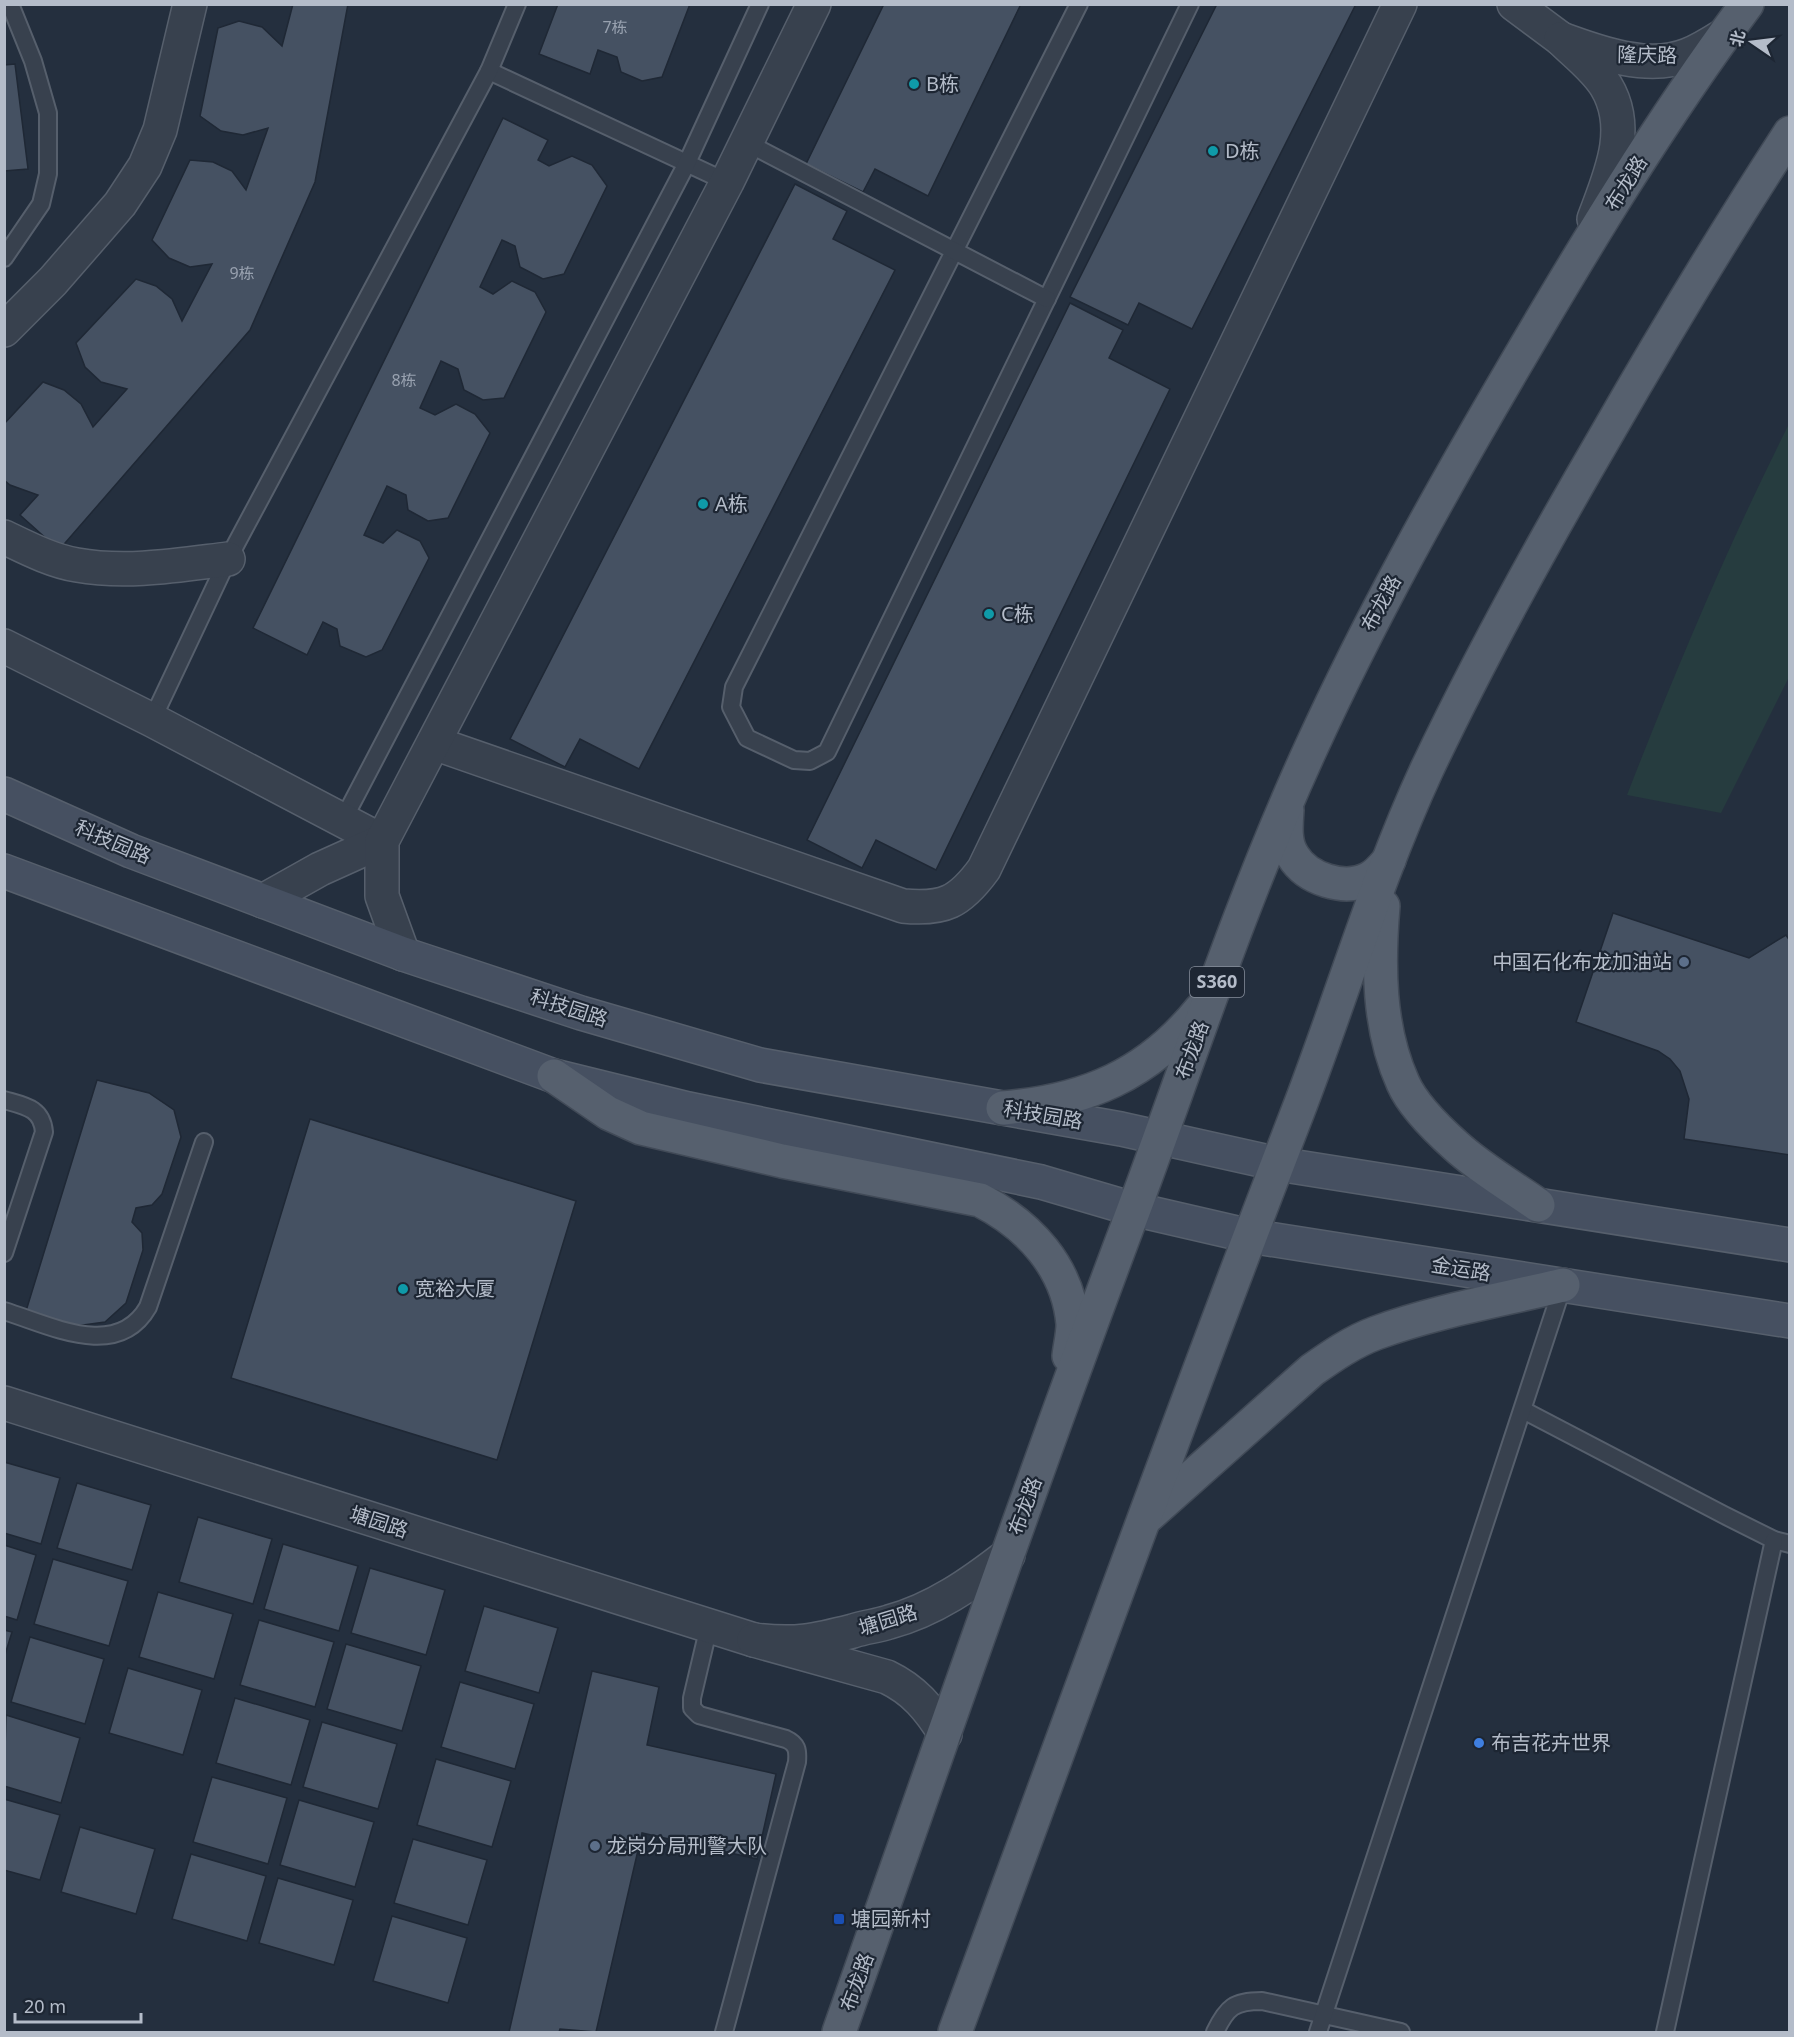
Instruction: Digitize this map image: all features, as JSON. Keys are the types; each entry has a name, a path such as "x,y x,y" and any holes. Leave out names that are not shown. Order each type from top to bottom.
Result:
{"main road":[{"name":"布龙路","path":"839,2032 1159,1137 1287,805 1355,654 1408,552 1579,258 1670,113 1747,4"},
{"path":"955,2032 1393,850 1454,713 1544,543 1690,288 1790,133"},
{"name":"科技园路","path":"4,794 131,851 262,901 403,954 581,1013 760,1065 1159,1137"},
{"path":"1287,805 1287,840 1292,855 1313,875 1342,884 1369,879 1393,850"},
{"path":"1393,850 1383,907 1381,986 1393,1057 1403,1085 1423,1112 1456,1146 1538,1205"},
{"path":"4,871 554,1076 688,1109 1041,1182 1133,1209"},
{"path":"1003,1108 1044,1105 1083,1095 1121,1078 1156,1056 1186,1028 1212,996"},
{"path":"554,1076 608,1113 642,1128 782,1161 980,1200 1001,1211 1037,1240 1054,1266 1069,1302 1073,1326 1065,1396"},
{"path":"1159,1137 1278,1164 1790,1245"},
{"name":"金运路","path":"1133,1209 1250,1236 1790,1321"},
{"path":"1144,1519 1312,1370 1342,1350 1374,1334 1408,1323 1563,1285"}],"street":[{"path":"4,330 53,281 120,204 145,166 160,130 190,4"},
{"path":"403,954 382,896 382,841 727,182 814,4"},
{"path":"434,743 903,906 929,909 954,901 972,885 984,868 1400,4"},
{"name":"隆庆路","path":"1514,4 1561,39 1606,87 1618,118 1617,155 1579,258"},
{"name":"隆庆路","path":"1561,39 1597,53 1630,59 1669,60 1687,56 1729,32"},
{"path":"4,537 34,551 76,565 143,569 228,559"},
{"path":"4,646 152,720 382,841"},
{"path":"262,901 320,869 382,841"},
{"name":"塘园路","path":"4,1403 754,1640 886,1677 904,1685 928,1707 945,1734"},
{"name":"塘园路","path":"754,1640 790,1644 890,1622 926,1608 971,1584 1008,1555"}],"lane":[{"path":"4,258 41,204 48,174 48,113 33,61 10,4"},
{"path":"152,720 228,559 489,71 517,4"},
{"path":"343,820 686,165 760,4"},
{"path":"1079,4 734,687 731,707 747,738 794,760 810,761 827,752 1190,4"},
{"path":"489,71 686,165 727,182"},
{"path":"747,143 1047,299"},
{"path":"4,1100 34,1108 43,1119 44,1132 4,1253"},
{"path":"4,1311 84,1336 107,1336 124,1331 140,1320 148,1307 204,1142"},
{"path":"1318,2032 1563,1285"},
{"path":"1522,1410 1782,1542 1665,2032"},
{"path":"709,1626 692,1698 692,1708 699,1715 786,1739 794,1743 798,1751 724,2032"},
{"path":"1215,2032 1227,2010 1242,2001 1262,2001 1401,2032"}],"green space":[{"path":"1789,424 1789,677 1721,813 1627,795 1704,608"}],"building":[{"path":"293,4 348,4 315,182 250,330 59,550 20,515 38,495 10,485 4,480 4,424 43,382 64,390 81,404 93,427 127,389 101,382 85,367 76,343 136,279 156,286 172,299 182,321 212,264 190,267 169,258 152,240 190,160 213,162 232,171 246,190 268,128 243,135 221,131 200,116 218,28 239,21 262,27 282,46"},
{"path":"558,4 690,4 662,77 642,81 621,72 617,57 598,50 590,74 539,54"},
{"name":"B栋","path":"884,4 1021,4 928,196 875,169 863,192 806,164"},
{"name":"D栋","path":"1217,4 1356,4 1192,329 1139,303 1128,325 1070,297"},
{"path":"15,64 28,169 4,171 4,65"},
{"path":"503,118 548,140 538,160 549,166 572,156 592,165 607,186 564,274 543,279 520,267 515,246 502,240 480,287 493,294 512,281 535,292 546,312 504,398 483,400 464,390 458,369 441,361 420,408 435,415 456,404 475,414 490,433 448,518 428,521 408,510 406,495 387,486 364,535 383,543 397,530 420,541 429,558 382,650 366,657 340,646 337,629 323,622 307,655 253,628"},
{"name":"A栋","path":"795,184 847,211 833,239 895,270 639,769 580,739 565,767 510,739"},
{"name":"C栋","path":"1070,303 1123,330 1109,358 1170,389 936,870 876,840 862,868 807,840"},
{"path":"1613,913 1749,958 1786,935 1790,941 1790,1155 1684,1139 1689,1099 1680,1071 1670,1059 1658,1051 1576,1022"},
{"path":"97,1080 149,1093 174,1110 181,1137 162,1194 152,1205 136,1208 132,1222 142,1233 143,1250 126,1303 105,1322 76,1326 26,1311"},
{"name":"宽裕大厦","path":"310,1119 576,1201 497,1460 231,1378"},
{"path":"4,1462 60,1478 41,1544 4,1533"},
{"path":"77,1483 151,1505 132,1570 57,1548"},
{"path":"198,1517 272,1539 253,1604 179,1582"},
{"path":"283,1544 358,1566 339,1631 264,1609"},
{"path":"4,1545 36,1555 17,1620 4,1616"},
{"path":"53,1559 128,1581 109,1646 34,1624"},
{"path":"370,1568 445,1590 426,1655 351,1633"},
{"path":"158,1592 233,1614 214,1679 139,1657"},
{"path":"484,1606 558,1628 539,1693 465,1671"},
{"path":"259,1620 334,1642 315,1707 240,1685"},
{"path":"4,1630 12,1632 4,1658"},
{"path":"30,1637 104,1659 85,1724 11,1702"},
{"path":"346,1644 421,1666 402,1731 327,1709"},
{"path":"128,1668 202,1690 183,1755 109,1733"},
{"name":"龙岗分局刑警大队","path":"592,1671 659,1687 647,1745 776,1774 757,1859 642,1833 596,2032 560,2029 559,2032 509,2032"},
{"path":"460,1682 534,1704 515,1769 441,1747"},
{"path":"235,1698 310,1720 291,1785 216,1763"},
{"path":"6,1715 80,1738 61,1803 4,1786"},
{"path":"322,1722 397,1744 378,1809 303,1787"},
{"path":"436,1759 511,1781 492,1847 417,1825"},
{"path":"212,1777 287,1798 268,1864 193,1842"},
{"path":"4,1799 60,1815 40,1880 4,1870"},
{"path":"299,1800 374,1822 355,1887 280,1865"},
{"path":"80,1827 155,1849 136,1914 61,1892"},
{"path":"413,1839 487,1860 468,1925 394,1903"},
{"path":"191,1854 266,1876 247,1941 172,1919"},
{"path":"278,1878 353,1900 334,1965 259,1943"},
{"path":"392,1916 467,1938 448,2003 373,1981"}],"place":[{"name":"B栋","path":"914,84"},
{"name":"D栋","path":"1213,151"},
{"name":"A栋","path":"703,504"},
{"name":"C栋","path":"989,614"},
{"name":"中国石化布龙加油站","path":"1684,962"},
{"name":"宽裕大厦","path":"403,1289"},
{"name":"布吉花卉世界","path":"1479,1743"},
{"name":"龙岗分局刑警大队","path":"595,1846"},
{"name":"塘园新村","path":"839,1919"}]}
